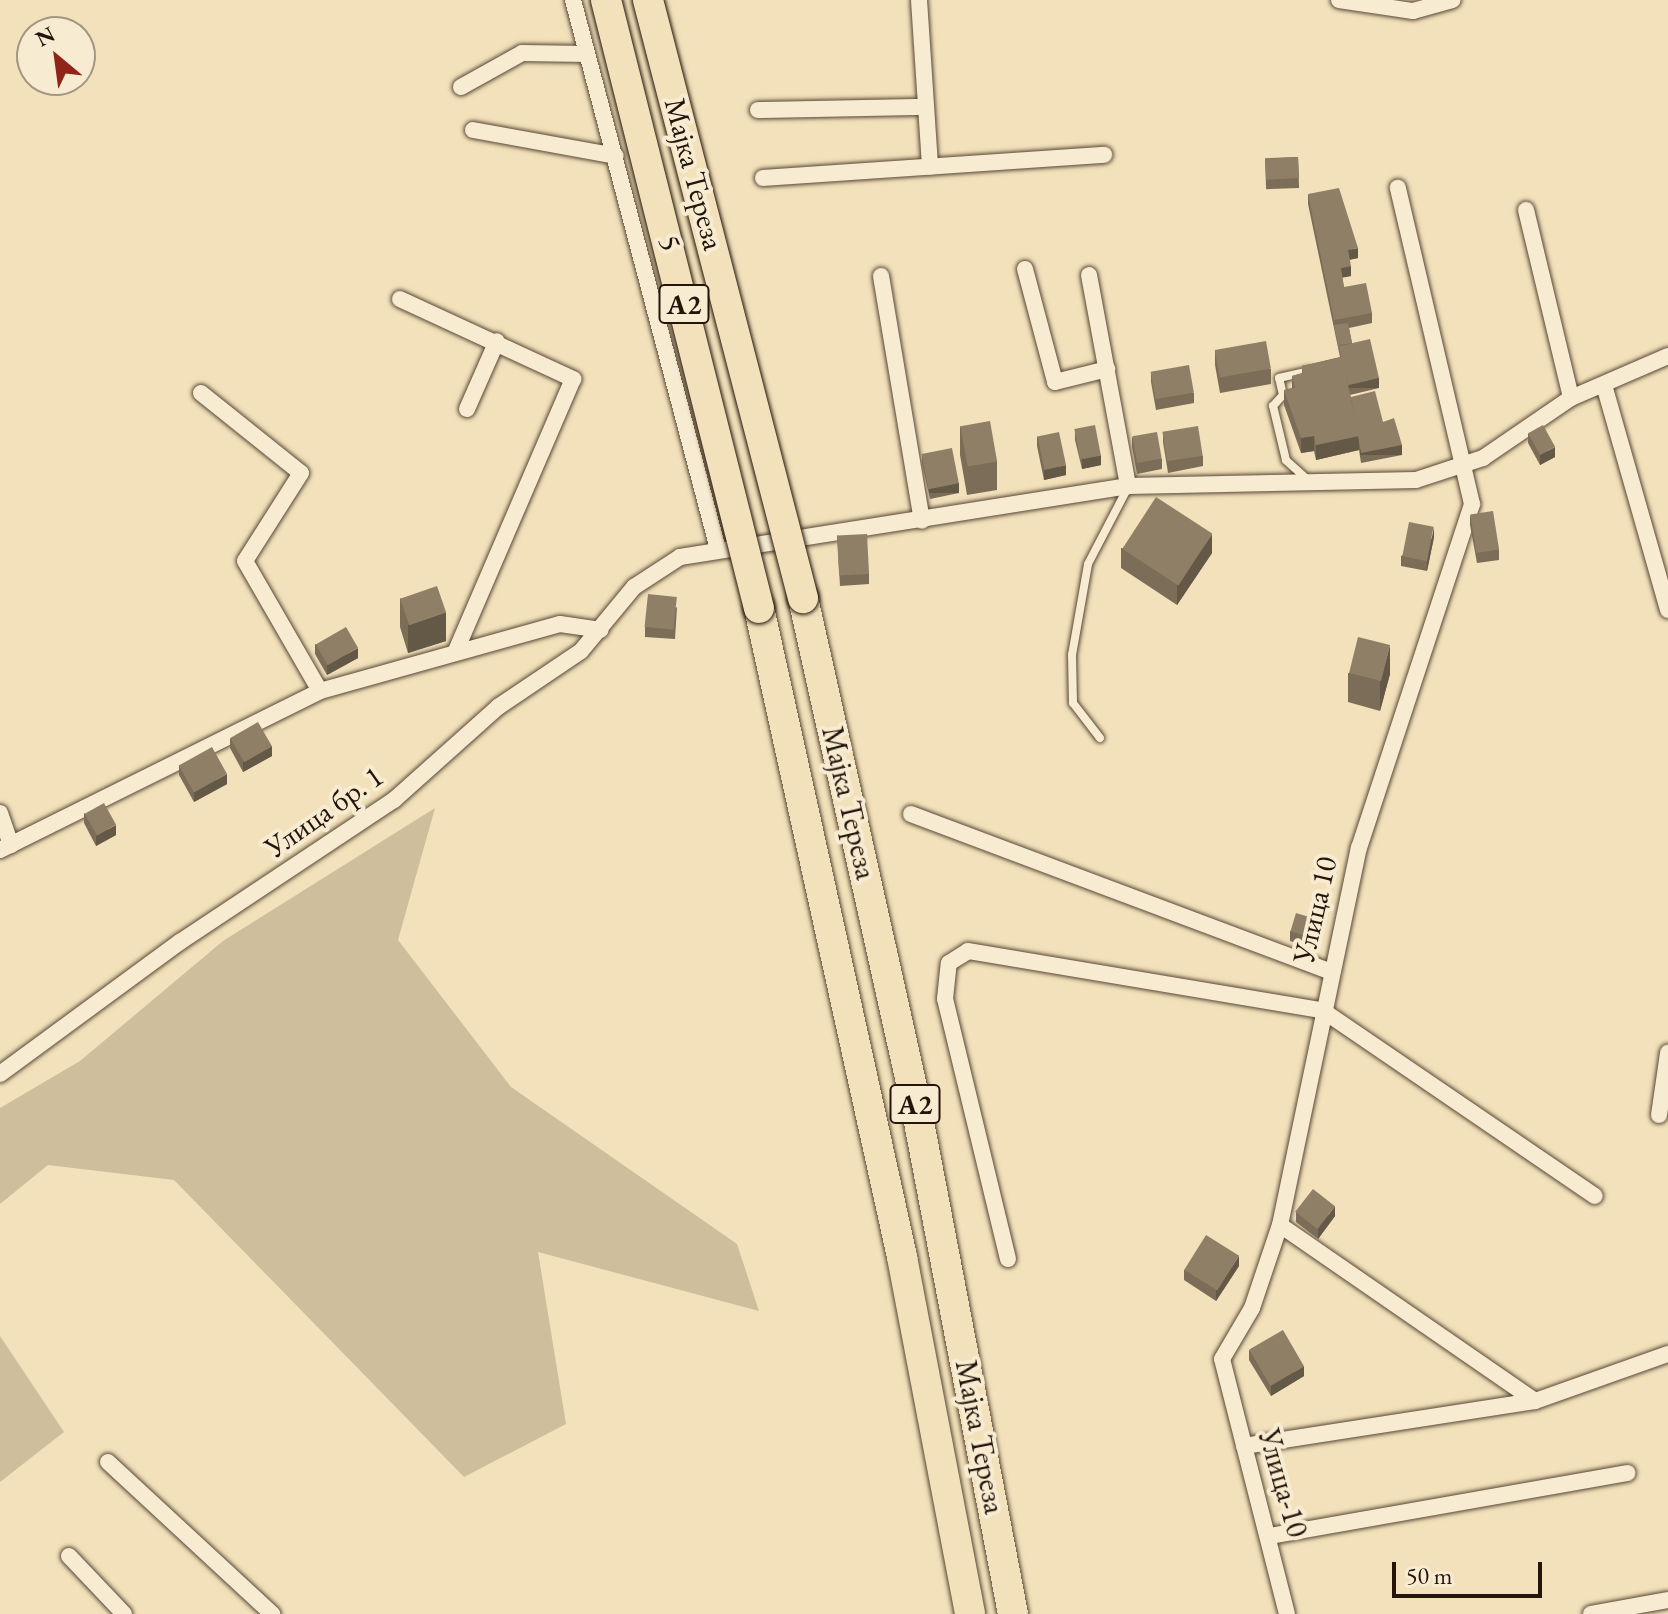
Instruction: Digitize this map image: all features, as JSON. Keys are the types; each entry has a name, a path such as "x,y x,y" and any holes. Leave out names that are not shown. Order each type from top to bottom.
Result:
{"highway":[{"name":"Мајка Тереза","path":"606,0 759,608 902,1257 970,1614"},
{"name":"Мајка Тереза","path":"648,0 803,598 914,1096 1013,1614"}],"street":[{"name":"5","path":"573,0 718,549"},
{"path":"919,0 921,107 930,167"},
{"path":"1339,0 1413,11 1453,0"},
{"path":"461,87 522,53 587,54"},
{"path":"758,110 921,107"},
{"path":"473,130 616,156"},
{"path":"763,178 1104,155"},
{"name":"Улица 10","path":"1220,1369 1259,1292 1280,1225 1329,971 1359,848 1466,534 1473,492 1398,188"},
{"path":"1526,210 1571,398"},
{"path":"1025,269 1055,382 1107,369"},
{"path":"1089,275 1128,486"},
{"path":"881,276 922,521"},
{"path":"400,299 568,372 574,388 456,651"},
{"path":"467,409 497,341"},
{"path":"718,549 922,521 1128,486 1208,479 1313,485 1416,480 1467,465 1571,398 1668,356"},
{"path":"1604,385 1668,610"},
{"path":"201,393 301,473 245,561 320,691"},
{"name":"Улица бр. 1","path":"0,1074 180,942 394,800 498,707 601,630 657,569 718,549"},
{"path":"0,813 5,848 320,691 560,624 601,630"},
{"path":"911,814 1329,971"},
{"path":"1008,1259 945,999 953,957 979,952 1322,1010 1595,1196"},
{"path":"1659,1115 1668,1053"},
{"path":"1280,1225 1535,1401"},
{"path":"1244,1446 1535,1401 1668,1354"},
{"name":"Улица-10","path":"1220,1369 1270,1536 1287,1614"},
{"path":"108,1462 272,1614"},
{"path":"1270,1536 1627,1473"},
{"path":"69,1556 124,1614"},
{"path":"1591,1614 1668,1600"}],"lane":[{"path":"1313,485 1286,460 1273,406 1283,395 1279,378 1323,368"},
{"path":"1100,738 1073,703 1072,655 1088,564 1128,486"}],"shaded area":[{"path":"435,808 398,940 511,1087 737,1244 759,1311 538,1252 566,1424 464,1477 174,1180 48,1165 0,1204 0,1108 80,1061 223,941"},
{"path":"0,1336 64,1432 0,1482"}],"building":[{"path":"1298,157 1299,178 1266,180 1265,159"},
{"path":"1339,188 1358,248 1348,250 1351,266 1341,268 1344,287 1366,283 1372,313 1334,320 1308,194"},
{"path":"1348,323 1352,343 1339,345 1339,350 1334,325"},
{"path":"1370,339 1379,378 1348,385 1339,346"},
{"path":"1266,341 1271,369 1220,378 1215,350"},
{"path":"1342,357 1359,436 1316,445 1314,436 1301,438 1284,390 1295,388 1292,376 1303,373 1302,366"},
{"path":"1189,365 1194,393 1155,399 1151,372"},
{"path":"1375,391 1383,422 1394,418 1402,445 1361,453 1351,397"},
{"path":"990,421 997,461 968,467 960,426"},
{"path":"1095,425 1101,455 1080,459 1074,429"},
{"path":"1543,425 1555,447 1540,455 1528,433"},
{"path":"1198,426 1203,456 1167,461 1162,432"},
{"path":"1059,432 1066,465 1045,470 1037,437"},
{"path":"1157,432 1162,459 1137,463 1132,436"},
{"path":"952,448 959,483 928,489 922,454"},
{"path":"1156,497 1212,533 1178,585 1122,549"},
{"path":"1493,511 1499,550 1476,553 1470,515"},
{"path":"1409,522 1434,527 1427,561 1402,556"},
{"path":"867,534 869,574 839,576 837,536"},
{"path":"437,586 446,612 409,625 400,599"},
{"path":"648,594 677,597 673,630 645,627"},
{"path":"346,627 358,648 328,665 316,644"},
{"path":"1358,637 1390,645 1381,681 1349,673"},
{"path":"258,722 272,746 244,762 230,738"},
{"path":"212,747 227,774 194,793 179,765"},
{"path":"104,803 116,825 97,836 85,814"},
{"path":"1296,913 1312,918 1307,936 1290,931"},
{"path":"1313,1189 1335,1206 1317,1229 1295,1212"},
{"path":"1206,1235 1239,1256 1217,1290 1184,1270"},
{"path":"1283,1330 1304,1366 1270,1386 1249,1350"}]}
